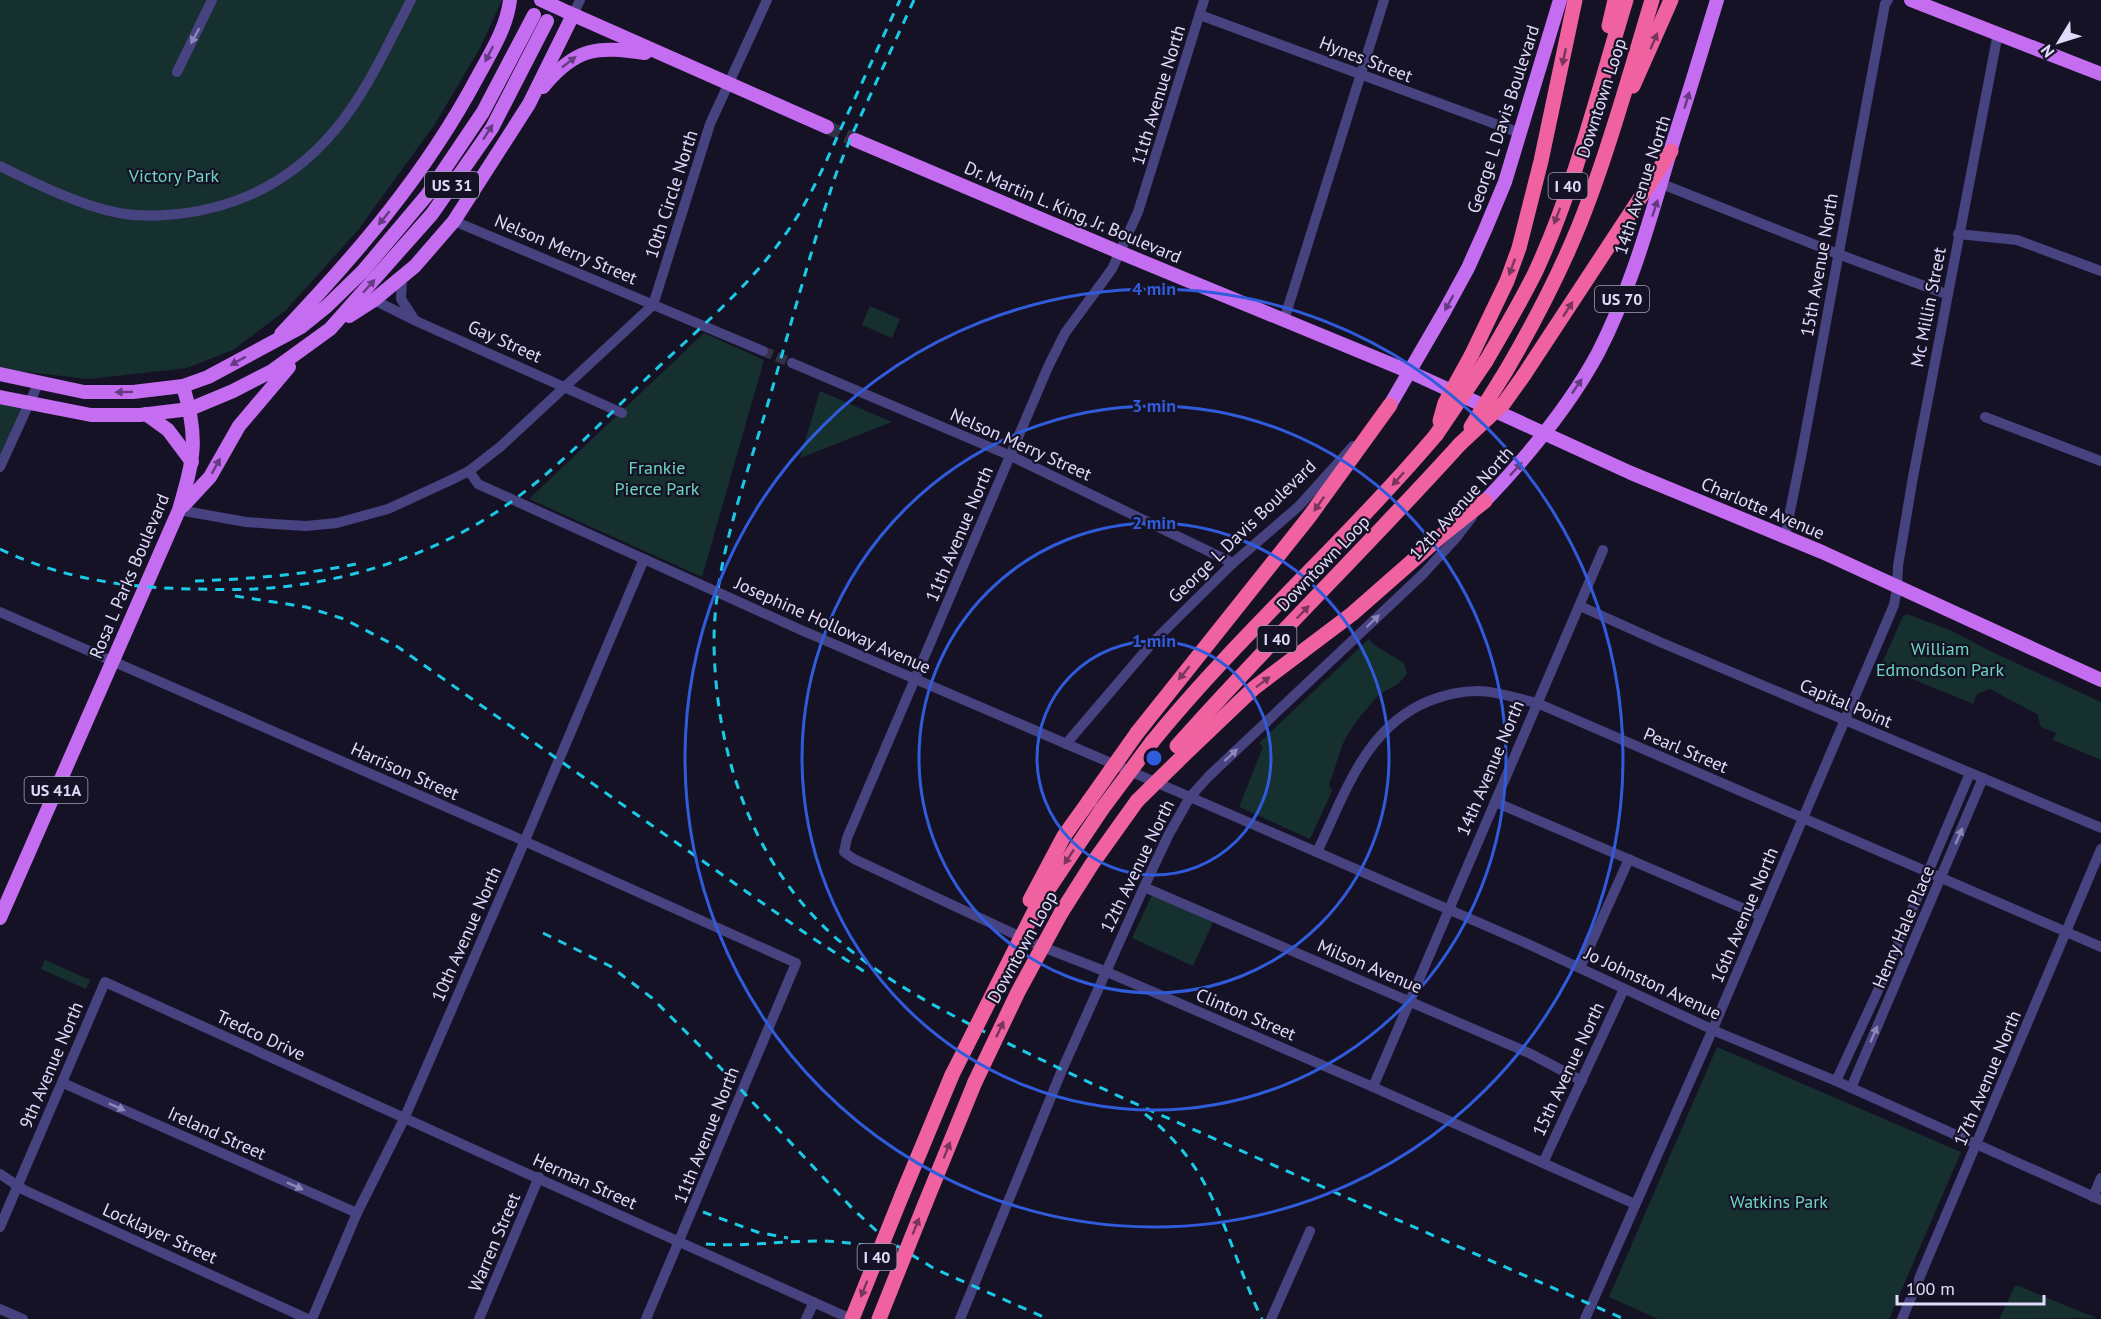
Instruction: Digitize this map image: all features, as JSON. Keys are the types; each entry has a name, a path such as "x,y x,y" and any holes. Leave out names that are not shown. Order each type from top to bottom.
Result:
{"highway":[{"path":"1436,435 1445,403 1472,354 1507,281 1519,248 1544,150 1575,0"},
{"path":"1599,89 1615,0"},
{"name":"Downtown Loop","path":"852,1319 952,1075 1064,836 1095,805 1176,712 1243,640 1397,480 1436,435 1486,361 1535,272 1572,175 1626,0"},
{"name":"Downtown Loop","path":"879,1319 975,1082 1018,992 1061,913 1119,825 1183,748 1227,689 1373,539 1460,444 1506,371 1538,313 1590,197 1652,0"},
{"path":"1618,112 1639,76 1671,0"},
{"path":"1460,444 1504,403 1671,151"},
{"path":"1095,805 1137,732 1309,517 1390,405"},
{"path":"1183,748 1254,688 1352,615 1442,535 1485,501"}],"main road":[{"path":"272,342 344,267 387,215 422,167 479,73 507,16 510,0"},
{"path":"541,0 727,85 827,127"},
{"name":"George L Davis Boulevard","path":"1390,405 1468,268 1505,182 1560,0"},
{"name":"14th Avenue North","path":"1544,434 1598,353 1630,281 1662,184 1717,0"},
{"path":"1911,0 2101,74"},
{"path":"528,104 569,13"},
{"name":"US 31","path":"0,375 84,392 133,392 183,386 208,377 301,327 363,272 412,215 447,168 479,118 534,15"},
{"name":"US 31","path":"0,397 91,415 146,414 190,409 272,371 330,329 432,214 492,128 547,21"},
{"path":"330,329 374,300 415,266 454,221 528,104 554,73 577,56 594,49 662,55"},
{"name":"Dr. Martin L. King, Jr. Boulevard","path":"855,140 1410,372"},
{"path":"179,510 210,477 245,417 314,341"},
{"name":"Charlotte Avenue","path":"1410,372 1662,486 1785,536 2101,680"},
{"name":"US 41A","path":"183,386 190,409"},
{"name":"Rosa L Parks Boulevard","path":"0,918 179,510 192,462 194,443 190,409"},
{"path":"146,414 168,430 192,462"},
{"name":"12th Avenue North","path":"1485,501 1528,456 1544,434"}],"street":[{"path":"177,72 212,0"},
{"path":"0,166 92,206 129,215 151,217 202,212 259,192 297,166 335,130 368,80 411,0"},
{"path":"569,13 580,0"},
{"path":"727,85 767,0"},
{"name":"11th Avenue North","path":"844,852 847,838 1048,367 1065,333 1112,269 1145,192 1204,0"},
{"path":"1284,320 1384,0"},
{"name":"15th Avenue North","path":"1785,536 1885,4 1888,0"},
{"name":"Hynes Street","path":"1200,15 1360,76 1520,133"},
{"name":"Mc Millin Street","path":"1898,588 1898,566 1909,497 1946,294 1998,33"},
{"name":"10th Circle North","path":"179,510 246,522 306,526 338,523 388,509 469,471 500,447 653,305 710,124 727,85"},
{"path":"1662,184 1946,294"},
{"name":"Nelson Merry Street","path":"454,221 763,351"},
{"path":"1958,234 2017,240 2101,271"},
{"path":"402,277 401,298 416,321"},
{"name":"Gay Street","path":"374,300 622,413"},
{"name":"Nelson Merry Street","path":"792,363 1011,456 1233,563"},
{"path":"0,467 38,384"},
{"name":"George L Davis Boulevard","path":"1066,744 1150,646 1233,563 1299,506 1390,405"},
{"path":"1985,417 2101,461"},
{"name":"Josephine Holloway Avenue","path":"469,471 478,484 801,630 1190,797"},
{"name":"12th Avenue North","path":"960,1319 1062,1070 1144,886 1190,797 1209,776 1424,573 1485,501"},
{"name":"14th Avenue North","path":"1373,1087 1603,550"},
{"name":"10th Avenue North","path":"310,1319 357,1214 404,1119 644,558"},
{"name":"16th Avenue North","path":"1585,1319 1846,720 1894,605 1898,588"},
{"name":"Capital Point","path":"1580,606 2101,828"},
{"name":"Harrison Street","path":"0,612 795,963"},
{"name":"Pearl Street","path":"1317,852 1362,759 1377,737 1404,713 1440,697 1479,691 1537,704 2101,947"},
{"name":"Henry Hale Place","path":"1836,1081 1876,995 1970,773"},
{"name":"Henry Hale Place","path":"1851,1088 1983,778"},
{"name":"Jo Johnston Avenue","path":"1190,797 2097,1198"},
{"path":"1495,802 1761,916"},
{"name":"17th Avenue North","path":"1902,1319 2101,849"},
{"name":"Clinton Street","path":"844,852 854,860 1040,946 1107,972 1373,1087 1635,1204"},
{"path":"1580,968 1629,859"},
{"name":"Milson Avenue","path":"1144,886 1528,1053 1582,1081"},
{"name":"11th Avenue North","path":"646,1319 795,963"},
{"name":"Tredco Drive","path":"105,982 404,1119"},
{"name":"9th Avenue North","path":"0,1227 105,982"},
{"name":"15th Avenue North","path":"1543,1163 1624,989"},
{"name":"Ireland Street","path":"63,1083 357,1214"},
{"name":"Herman Street","path":"404,1119 539,1177 852,1319"},
{"name":"Locklayer Street","path":"0,1174 24,1190 310,1319"},
{"name":"Warren Street","path":"479,1319 539,1177"},
{"path":"2097,1198 2101,1178"},
{"path":"1271,1319 1310,1230"},
{"path":"806,1319 814,1302"},
{"path":"0,1309 23,1319"}],"green space":[{"name":"Victory Park","path":"0,0 502,0 480,48 435,124 358,230 286,310 233,350 187,368 88,379 0,369"},
{"path":"870,306 900,319 892,338 862,325"},
{"name":"Frankie Pierce Park","path":"704,333 764,360 702,577 529,499"},
{"path":"820,391 892,422 800,458"},
{"path":"0,397 29,404 0,467"},
{"name":"William Edmondson Park","path":"1907,614 1952,631 2101,702 2101,760 2053,740 2056,733 2041,727 2037,714 1990,689 1977,694 1973,704 1881,666 1903,616"},
{"path":"1369,639 1374,645 1404,663 1407,673 1400,682 1375,699 1347,736 1329,784 1332,791 1310,839 1239,807 1263,747 1259,743"},
{"path":"1153,893 1214,920 1193,966 1132,938"},
{"path":"45,960 90,980 86,989 41,969"},
{"name":"Watkins Park","path":"1717,1047 1961,1152 1889,1319 1658,1319 1609,1297"},
{"path":"2015,1286 2019,1286 2096,1318 1999,1319"}],"tunnel":[{"path":"827,127 855,140"},
{"path":"763,351 792,363"}],"railway":[{"path":"0,549 47,568 120,584 231,590 267,588 317,582 397,561 448,540 495,513 537,482 576,447 720,310 768,258 800,212 816,183 900,0"},
{"path":"914,0 836,174 740,496 719,583 714,642 720,714 737,784 766,850 785,881 807,909 828,930 874,968 924,1000 1026,1052 1142,1106 1624,1319"},
{"path":"195,581 276,576 356,564"},
{"path":"235,596 306,607 344,619 398,647 808,935 865,972"},
{"path":"543,933 610,966 652,998 852,1208 884,1238 935,1269 1048,1319"},
{"path":"1145,1114 1170,1136 1189,1159 1205,1184 1262,1319"},
{"path":"703,1212 757,1232 788,1238"},
{"path":"706,1244 840,1242 873,1247 904,1257"}]}
